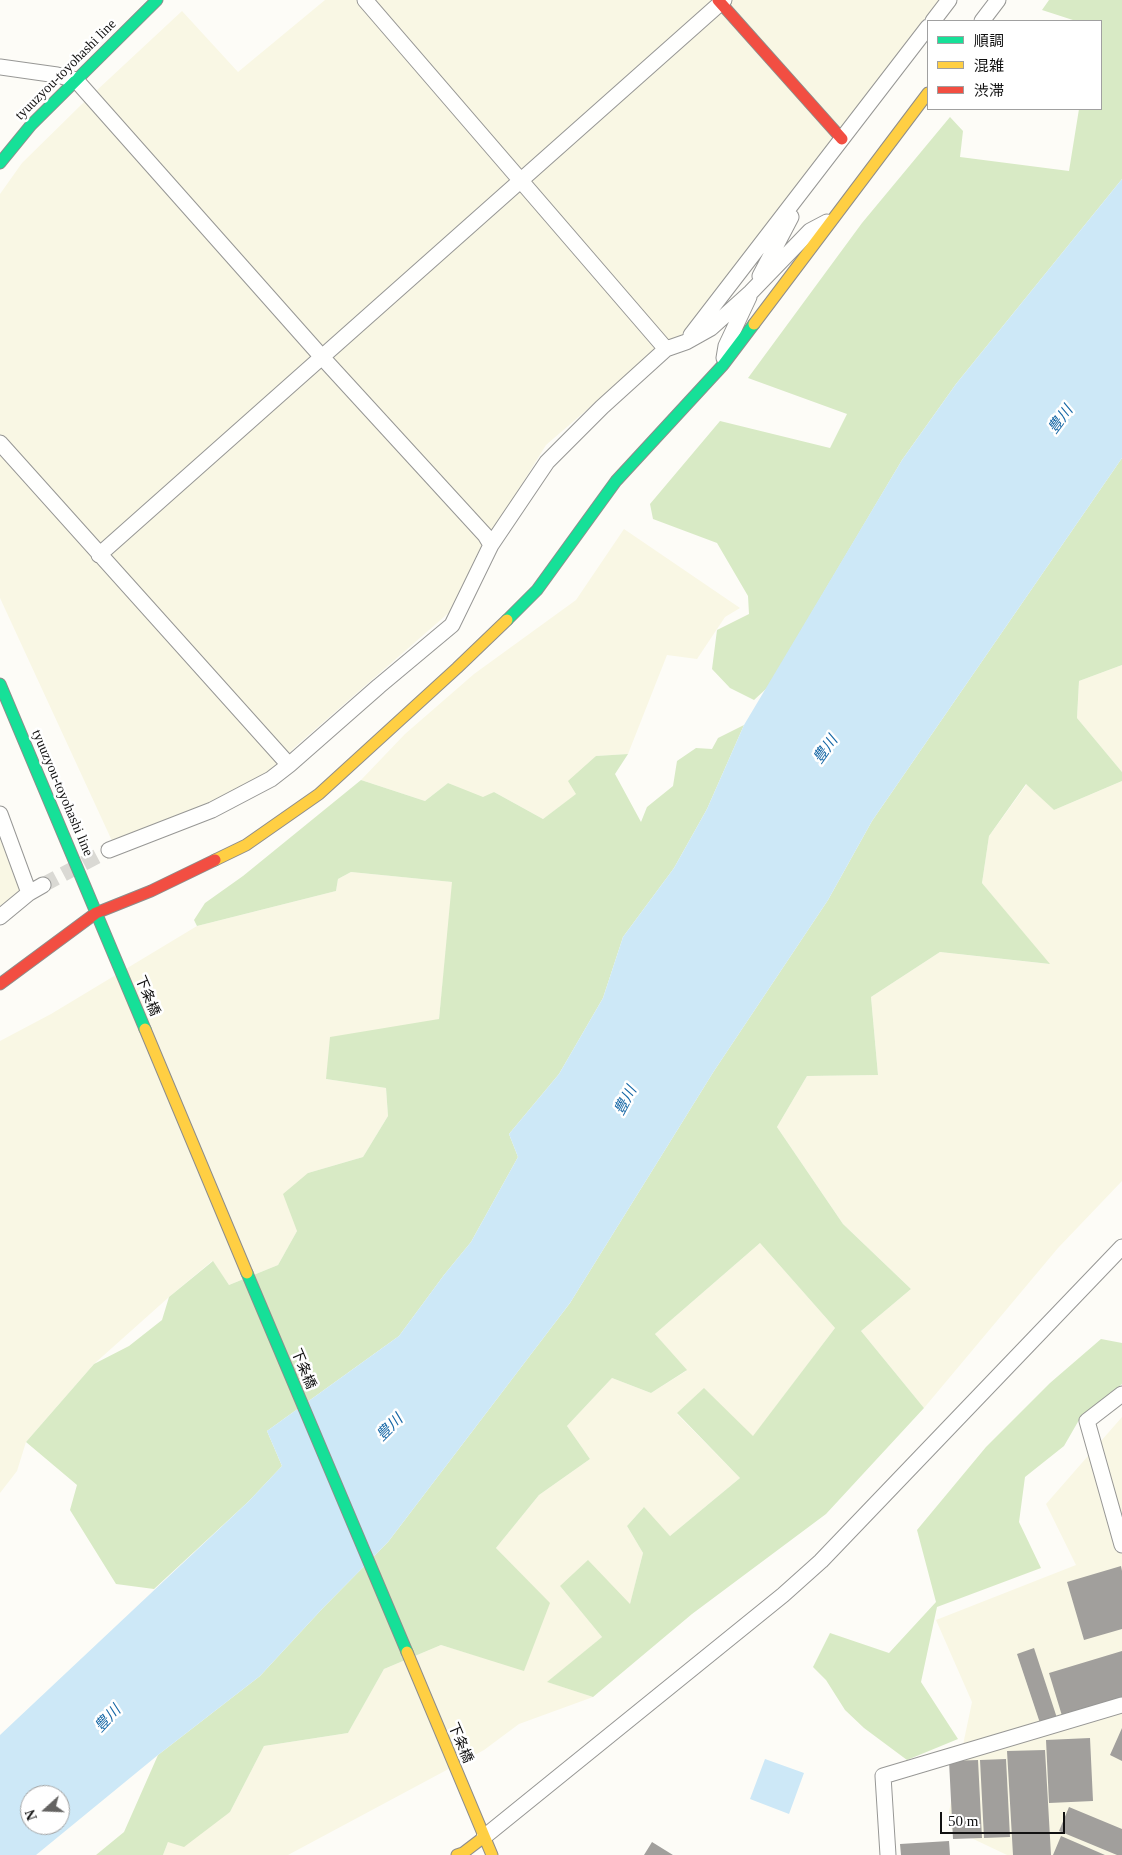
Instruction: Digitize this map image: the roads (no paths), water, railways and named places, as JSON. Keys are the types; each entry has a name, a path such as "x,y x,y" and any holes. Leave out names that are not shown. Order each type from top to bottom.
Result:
{"main road":[{"name":"tyuuzyou-toyohashi line","path":"0,164 31,125 157,0"},
{"path":"721,1 842,139"},
{"path":"0,984 96,913 151,891 246,844 320,794 457,668 537,590 616,482 724,365 927,94"},
{"name":"tyuuzyou-toyohashi line","path":"0,684 96,913"},
{"name":"下条橋","path":"96,913 492,1855"},
{"path":"457,1855 463,1853 484,1837"}],"street":[{"path":"365,0 666,348"},
{"path":"934,20 949,0"},
{"path":"983,20 998,0"},
{"path":"99,555 721,1"},
{"path":"686,342 927,28"},
{"path":"0,67 56,74 76,80 321,356 485,535 491,545"},
{"path":"724,365 726,346 751,292 811,179"},
{"path":"109,850 212,810 271,778 289,765 452,625 491,545 547,462 602,407 666,348 686,342 711,328 751,292 810,232 835,218"},
{"path":"0,443 289,765"},
{"path":"0,814 29,893"},
{"path":"0,917 29,893 43,886"},
{"path":"484,1837 783,1595 821,1561 1122,1247"},
{"path":"1122,1394 1087,1421 1122,1545"},
{"path":"888,1855 883,1776 1122,1705"}],"water":[{"name":"豊川","path":"1122,179 1122,458 872,821 828,900 714,1071 570,1303 388,1542 260,1676 158,1755 70,1827 70,1785 20,1785 20,1835 60,1835 36,1855 0,1855 0,1735 249,1501 282,1466 267,1431 399,1336 471,1242 518,1157 509,1134 559,1074 603,998 623,937 674,868 707,809 744,725 902,460 956,384"},
{"path":"765,1759 804,1773 789,1814 750,1799"}],"tunnel":[{"path":"43,885 109,850"}]}
